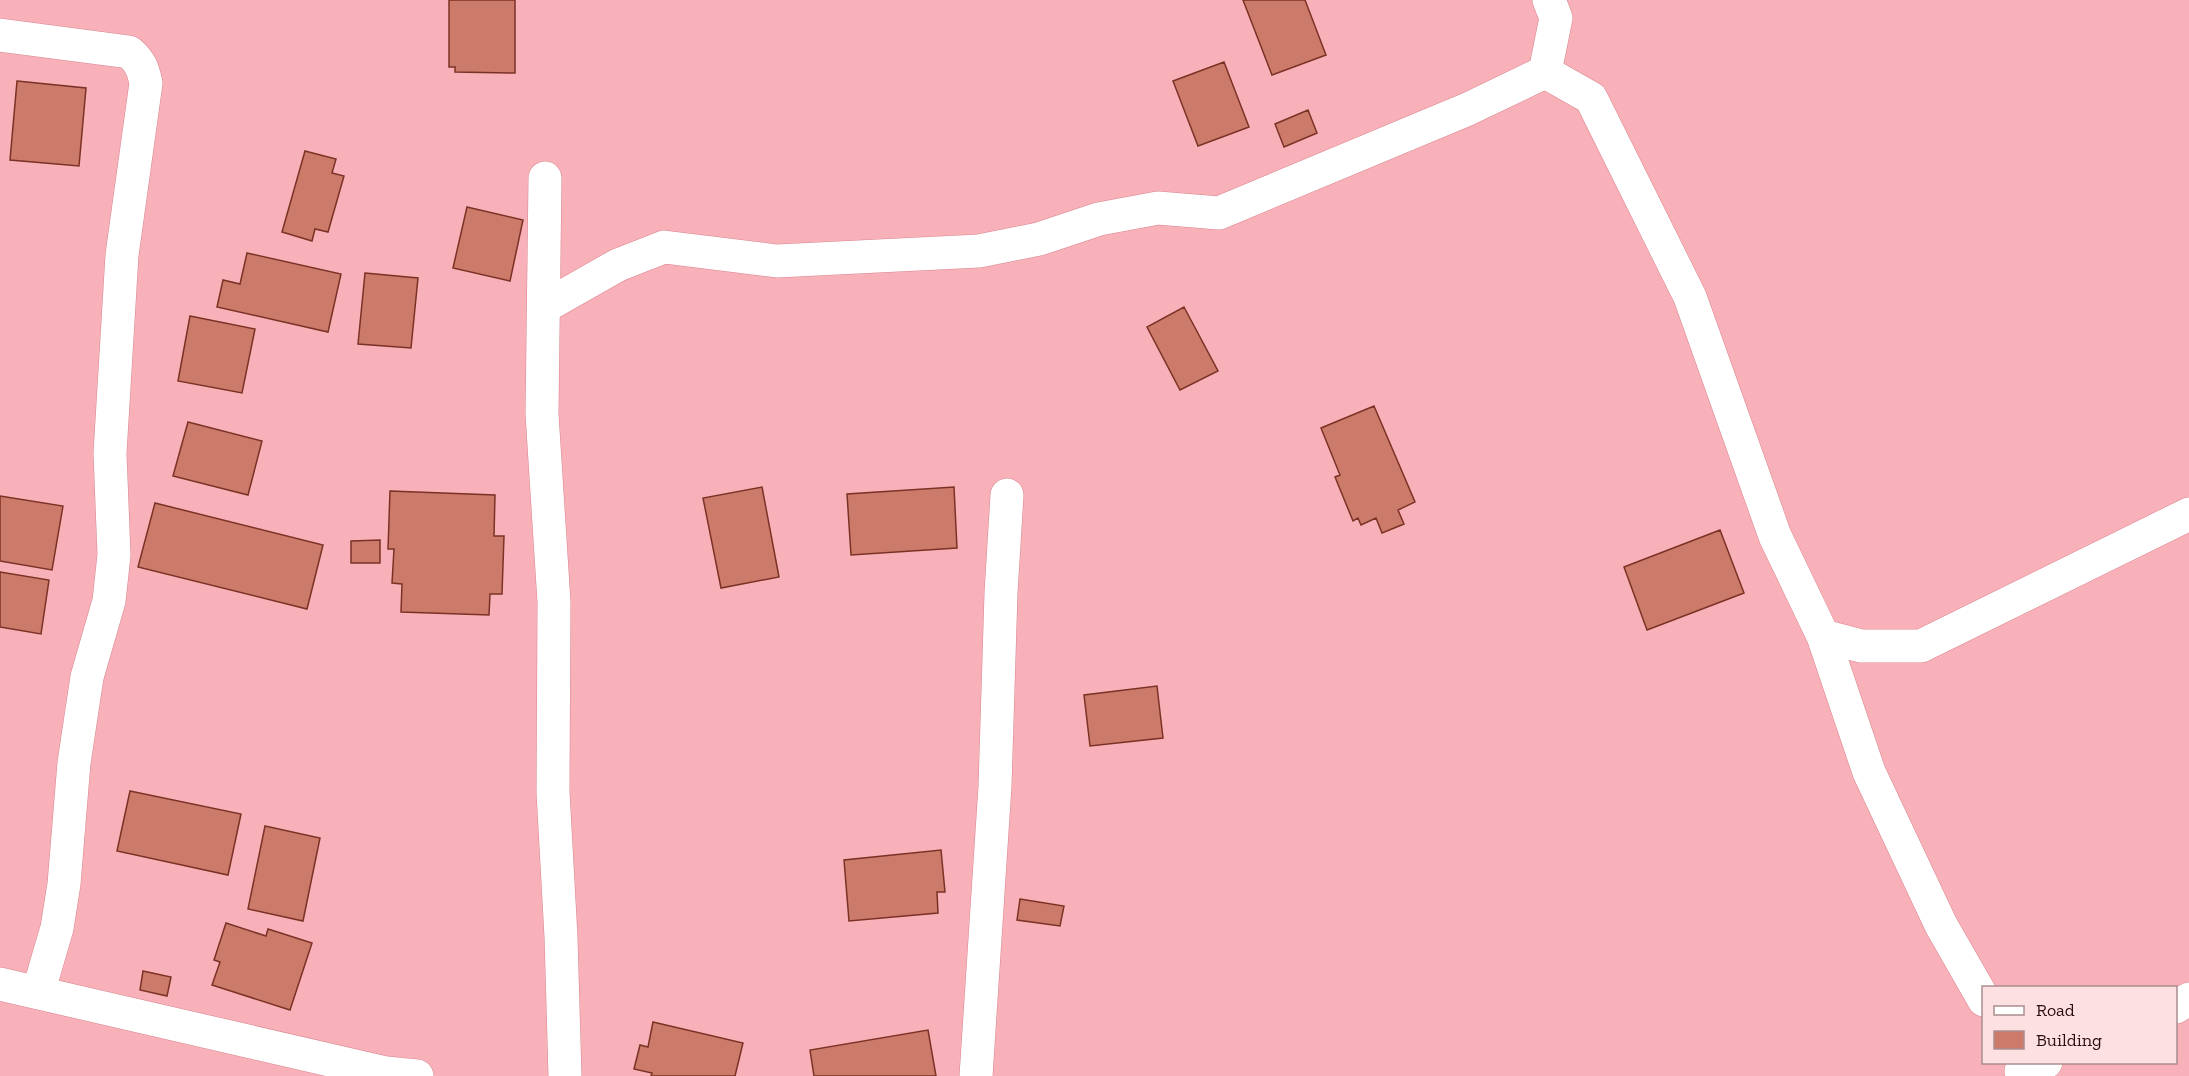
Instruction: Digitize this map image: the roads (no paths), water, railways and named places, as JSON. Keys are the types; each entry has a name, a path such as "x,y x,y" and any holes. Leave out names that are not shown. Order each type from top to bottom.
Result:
{"street":[{"path":"1545,72 1556,18 1549,0"},
{"path":"0,35 129,52 137,58 143,68 146,83 122,255 110,453 113,567 109,601 87,677 74,763 64,884 57,928 39,993"},
{"path":"544,307 618,265 664,247 777,261 979,251 1039,239 1099,219 1158,208 1220,213 1468,109 1545,72"},
{"path":"1545,72 1591,98 1690,297 1775,536 1824,636 1869,772 1941,925 1982,998"},
{"path":"545,178 542,414 554,602 553,792 561,937 565,1076"},
{"path":"976,1076 995,786 1001,593 1007,495"},
{"path":"1824,636 1862,646 1921,646 2189,514"},
{"path":"0,984 386,1073 417,1076"}]}
